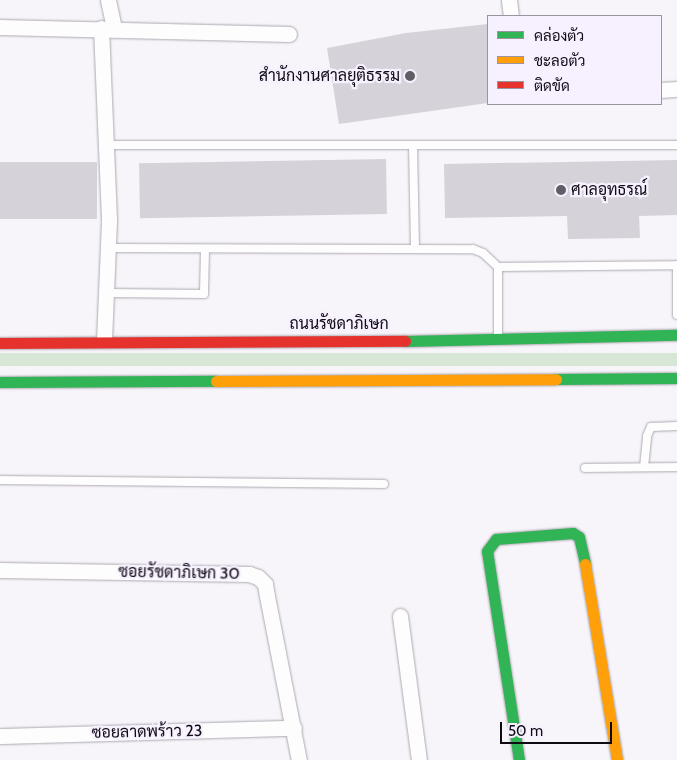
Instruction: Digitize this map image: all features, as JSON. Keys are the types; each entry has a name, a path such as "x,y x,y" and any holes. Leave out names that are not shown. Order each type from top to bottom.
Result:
{"main road":[{"name":"ถนนรัชดาภิเษก","path":"0,343 104,340 498,340 677,335"},
{"path":"0,382 677,378"},
{"path":"519,760 487,551 496,539 573,533 579,537 582,546 617,760"}],"street":[{"path":"104,340 109,248 106,146 108,0"},
{"path":"509,0 511,15"},
{"path":"0,27 107,28 289,34"},
{"path":"662,90 677,90"},
{"name":"ซอยรัชดาภิเษก 30","path":"0,570 249,574 258,577 265,584 299,760"},
{"path":"400,616 419,760"},
{"name":"ซอยลาดพร้าว 23","path":"0,736 294,728"}],"lane":[{"path":"413,145 415,249"},
{"path":"106,146 677,145"},
{"path":"109,248 473,249 483,253 498,267 677,265 677,315"},
{"path":"108,293 204,294 205,248"},
{"path":"498,267 498,340"},
{"path":"644,467 646,436 651,427 677,426"},
{"path":"584,468 677,466"},
{"path":"0,480 384,484"}],"green space":[{"path":"0,353 677,353 677,366 0,366"}],"building":[{"name":"สำนักงานศาลยุติธรรม","path":"487,24 487,103 339,124 327,48 406,33"},
{"path":"386,159 387,214 140,218 139,163"},
{"name":"ศาลอุทธรณ์","path":"677,160 677,215 639,216 640,238 568,239 567,216 445,218 444,164"},
{"path":"0,162 97,162 97,219 0,219"}],"traffic: fast":[{"path":"405,341 677,335"},
{"path":"556,379 677,378"},
{"path":"0,382 216,381"},
{"path":"519,760 487,551 496,539 573,533 579,537 585,564"}],"traffic: slow":[{"path":"216,381 556,379"},
{"path":"585,564 617,760"}],"traffic: jam":[{"path":"0,343 405,341"}],"place":[{"name":"สำนักงานศาลยุติธรรม","path":"410,76"},
{"name":"ศาลอุทธรณ์","path":"561,190"}]}
